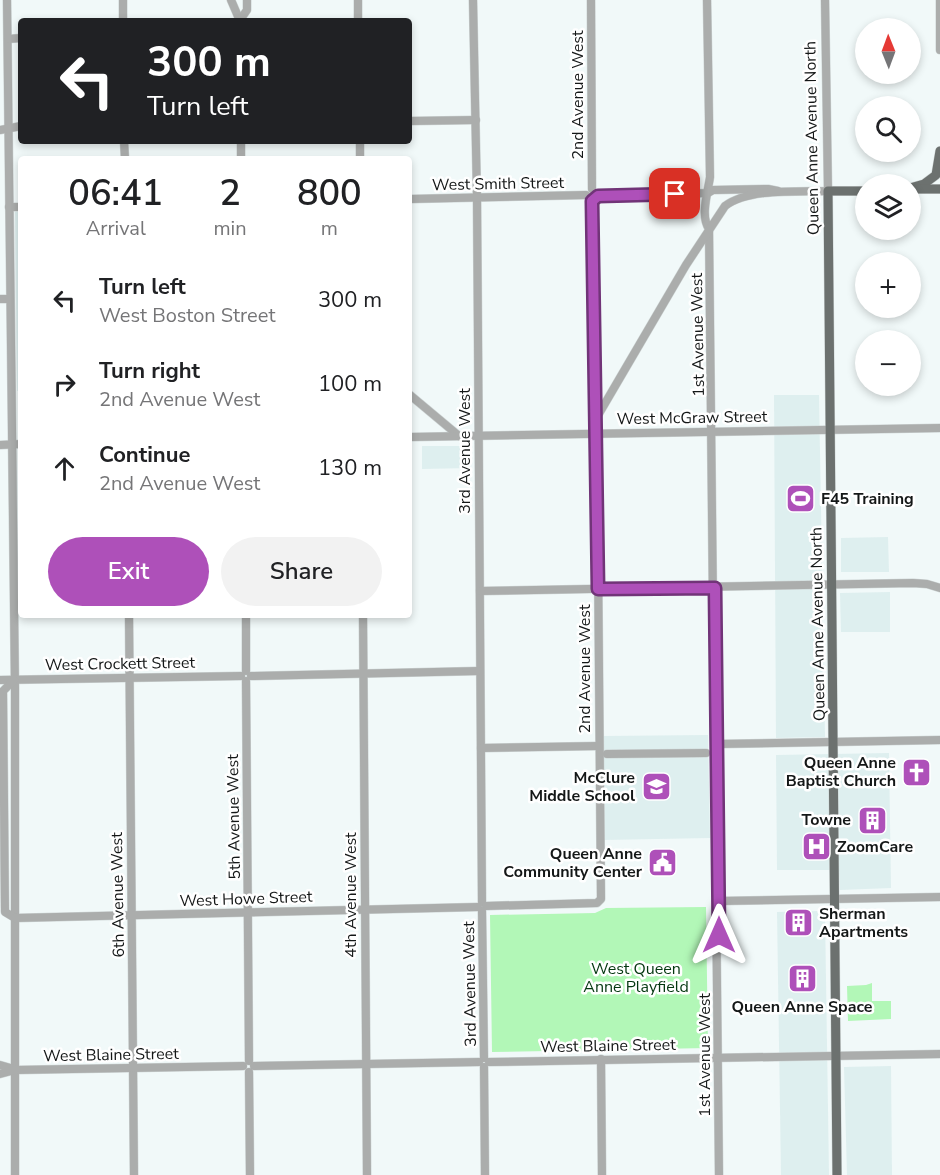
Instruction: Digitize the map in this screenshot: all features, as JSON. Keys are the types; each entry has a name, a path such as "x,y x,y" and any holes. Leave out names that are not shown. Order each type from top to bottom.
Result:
{"main road":[{"path":"921,185 936,175 940,151"},
{"path":"921,189 940,189"},
{"path":"828,191 855,191"},
{"name":"Queen Anne Avenue North","path":"828,191 837,1175"}],"street":[{"path":"8,0 4,129 9,207 14,680 3,691 6,912 15,918 15,1175"},
{"path":"123,0 123,18"},
{"path":"231,0 239,18"},
{"path":"242,18 247,10 247,0"},
{"path":"358,0 358,18"},
{"name":"3rd Avenue West","path":"473,0 477,198 479,671 485,1175"},
{"name":"2nd Avenue West","path":"591,0 597,434 601,895 599,903"},
{"name":"1st Avenue West","path":"707,0 710,177 708,193 705,197 706,223 709,230 713,431 719,901 719,1175"},
{"name":"Queen Anne Avenue North","path":"825,0 828,191"},
{"path":"940,0 940,50"},
{"path":"8,39 18,38"},
{"path":"412,121 476,120"},
{"name":"West Smith Street","path":"412,200 708,193 713,190 768,189 782,192"},
{"name":"West Smith Street","path":"596,418 717,215 733,199 744,195 828,191"},
{"path":"9,207 18,207"},
{"path":"0,299 10,299"},
{"path":"412,397 459,436"},
{"name":"West McGraw Street","path":"412,437 940,428"},
{"path":"0,445 18,444"},
{"path":"480,591 921,583 940,588"},
{"name":"6th Avenue West","path":"129,618 134,1175"},
{"name":"5th Avenue West","path":"246,618 250,1175"},
{"name":"4th Avenue West","path":"363,618 367,1175"},
{"name":"West Crockett Street","path":"0,680 479,671"},
{"path":"717,744 940,740"},
{"path":"481,748 599,746"},
{"path":"608,754 706,753"},
{"path":"719,901 940,897"},
{"name":"West Howe Street","path":"15,918 599,903"},
{"name":"West Blaine Street","path":"0,1074 15,1070 940,1054"},
{"path":"601,1059 602,1175"},
{"name":"West Blaine Street","path":"0,1065 15,1070"}],"shaded area":[{"path":"15,212 18,212 17,391"},
{"path":"774,395 819,395 825,737 776,738"},
{"path":"422,446 470,446 470,468 422,469"},
{"path":"888,537 889,572 841,572 841,538"},
{"path":"890,592 890,632 841,632 840,593"},
{"name":"McClure Middle School","path":"708,735 710,838 604,840 603,736"},
{"path":"889,753 891,888 840,890 839,870 777,870 776,755"},
{"path":"819,911 825,914 829,1175 781,1175 777,912"},
{"path":"891,1066 892,1175 847,1175 844,1067"}],"green space":[{"name":"West Queen Anne Playfield","path":"706,907 708,1048 492,1052 490,915 595,913 606,908"},
{"path":"872,983 872,1001 891,1001 891,1019 848,1021 847,986"}],"place":[{"name":"F45 Training","path":"800,499"},
{"name":"Queen Anne Baptist Church","path":"917,772"},
{"name":"McClure Middle School","path":"656,787"},
{"name":"Towne","path":"872,820"},
{"name":"ZoomCare","path":"816,847"},
{"name":"Queen Anne Community Center","path":"663,863"},
{"name":"Sherman Apartments","path":"798,923"},
{"name":"Queen Anne Space","path":"802,979"}],"route":[{"path":"675,194 598,196 592,201 598,589 715,588 719,935"}]}
